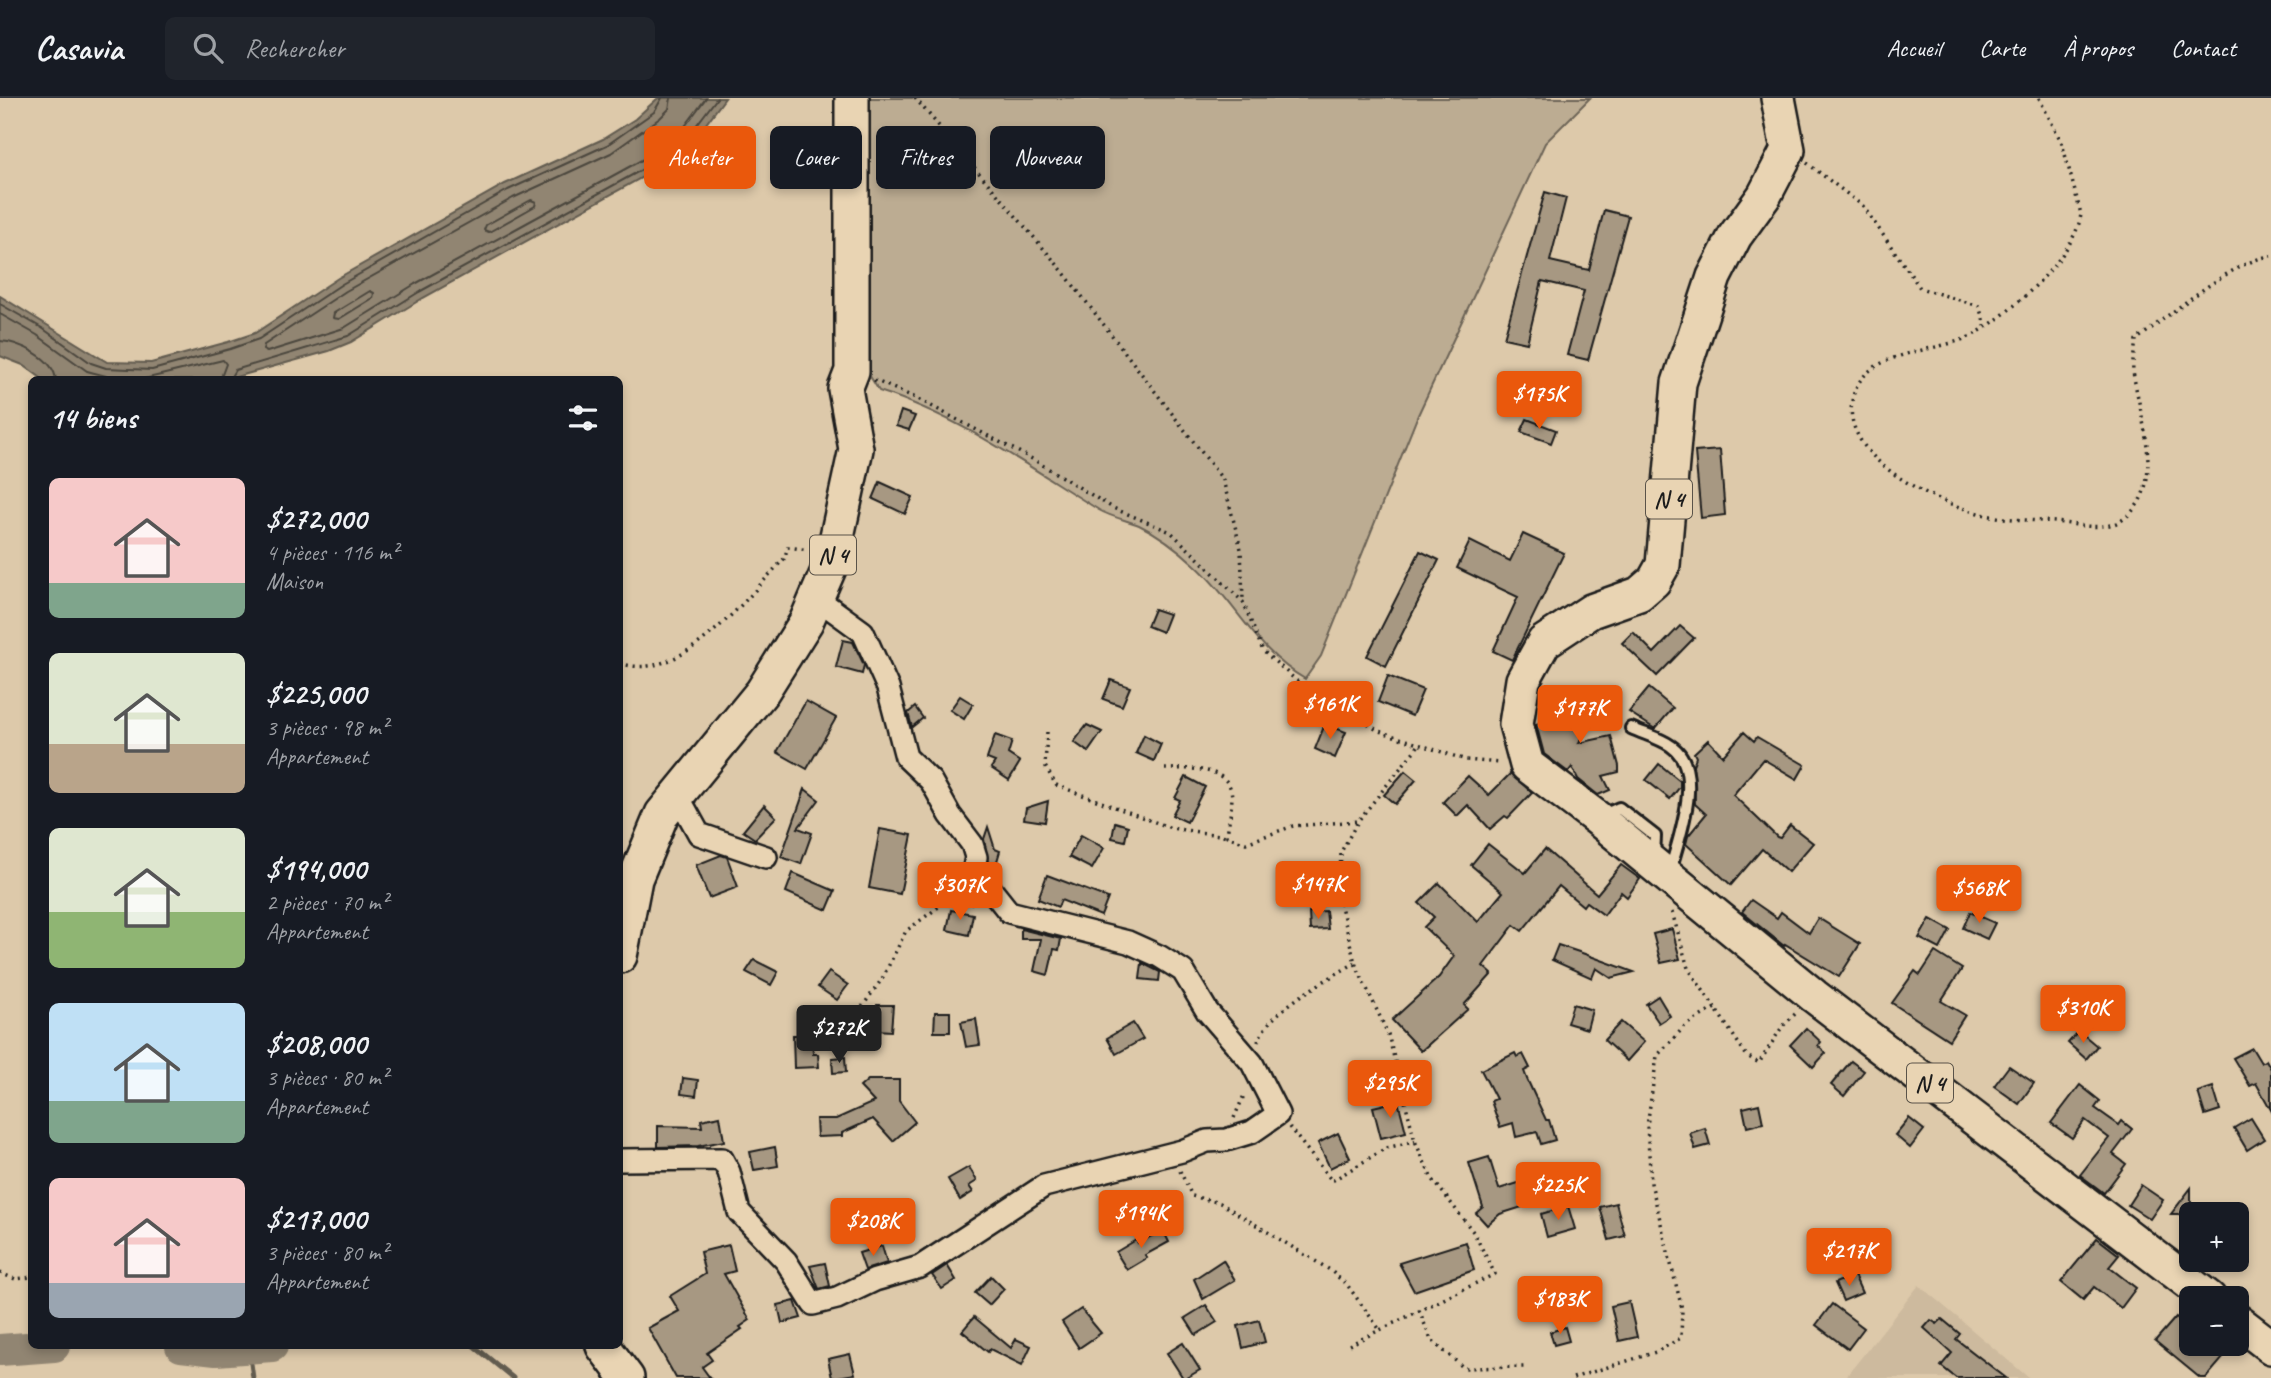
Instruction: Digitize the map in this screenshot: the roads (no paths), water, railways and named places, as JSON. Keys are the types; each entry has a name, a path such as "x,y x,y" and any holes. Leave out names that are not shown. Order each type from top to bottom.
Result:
{"main road":[{"name":"N 4","path":"623,941 635,879 662,814 762,692 806,622 831,564 856,449 845,389 852,371 852,98"},
{"name":"N 4","path":"1778,98 1788,150 1764,196 1735,236 1714,277 1679,383 1663,565 1654,581 1639,594 1591,611 1544,642 1523,680 1516,724 1527,765 1597,818 1814,996 2193,1286"},
{"path":"2249,1330 2271,1346"},
{"path":"605,1349 626,1378"}],"street":[{"path":"623,1160 722,1159 729,1172 739,1212 786,1261 813,1304 837,1298 875,1280 920,1267 1044,1186 1172,1153 1207,1140 1226,1140 1252,1132 1278,1114 1252,1063 1207,1011 1183,971 1128,942 1009,912 981,880 974,868 976,857 972,844 950,815 940,795 906,757 888,688 863,632 815,597"},
{"path":"678,796 699,834 765,857"}],"lane":[{"path":"1631,728 1673,747 1684,763 1690,789 1661,872"}],"water":[{"path":"658,98 725,98 704,126 644,126 644,176 423,298 351,342 329,351 239,376 38,376 23,365 0,356 0,296 107,362 151,363 255,333 338,278 505,184 603,139 635,119"}],"waterway":[{"path":"0,1350 28,1348"},
{"path":"207,1349 230,1349"},
{"path":"249,1349 253,1378"},
{"path":"478,1349 513,1378"}]}
